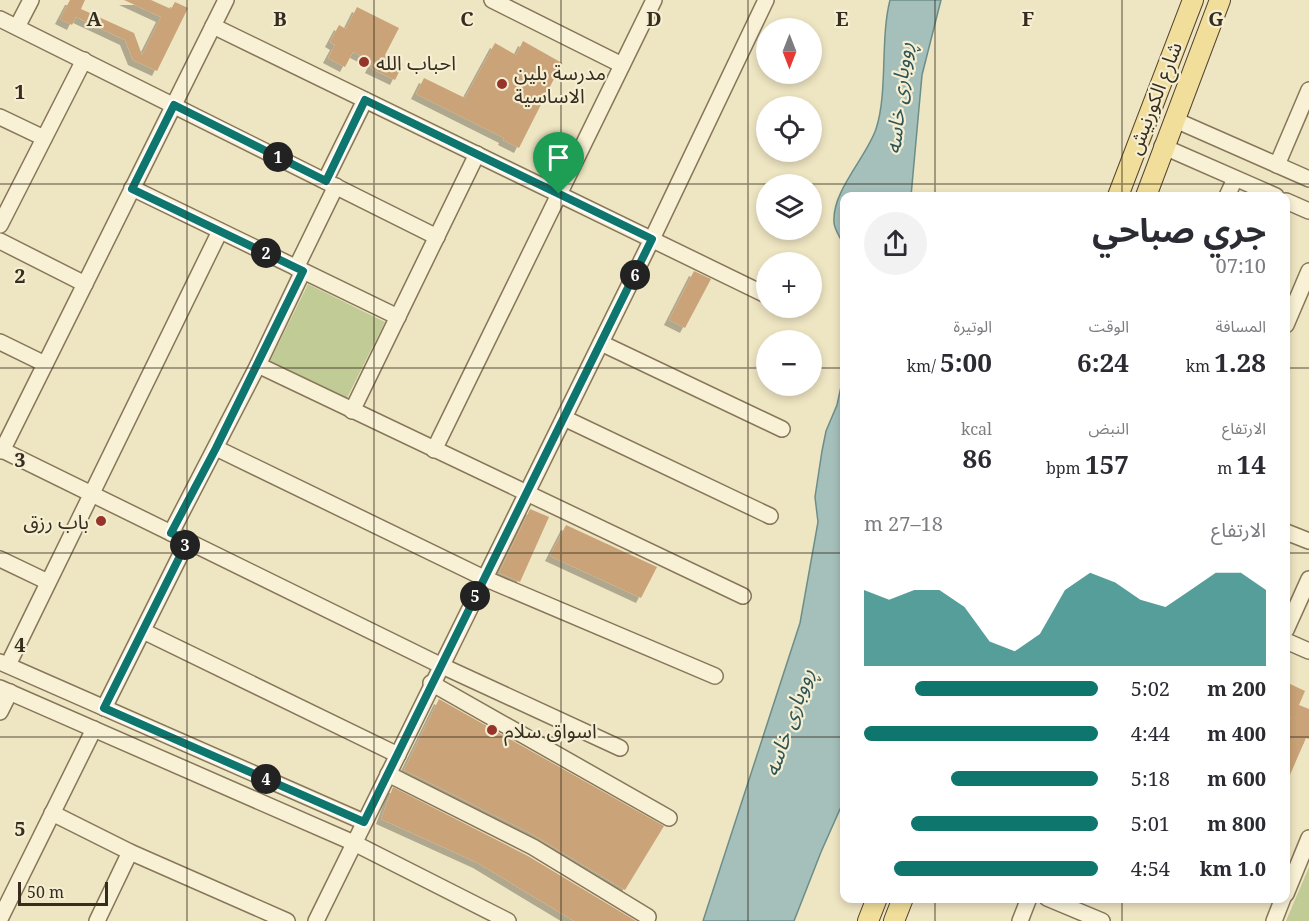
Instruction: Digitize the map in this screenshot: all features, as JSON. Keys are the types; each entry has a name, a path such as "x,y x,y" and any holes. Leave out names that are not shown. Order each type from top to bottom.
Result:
{"main road":[{"name":"شارع الكورنيش","path":"1120,192 1193,0"},
{"name":"شارع الكورنيش","path":"1147,192 1162,147 1220,0"},
{"path":"868,921 875,903"},
{"path":"894,921 901,903"}],"street":[{"path":"16,27 31,0"},
{"path":"226,0 1,450 440,665 620,748"},
{"path":"492,0 622,65"},
{"path":"434,450 654,0"},
{"path":"316,921 431,683 652,239 766,0"},
{"path":"0,19 437,237"},
{"path":"213,26 756,290"},
{"path":"0,225 84,60"},
{"path":"1277,165 1309,90"},
{"path":"171,533 258,365 300,269 331,183 365,100"},
{"path":"0,117 44,138"},
{"path":"1173,119 1309,179"},
{"name":"شارع الكورنيش","path":"1162,147 1266,192"},
{"path":"352,411 477,154"},
{"path":"1229,192 1235,179"},
{"path":"132,189 398,317"},
{"path":"1290,203 1309,211"},
{"path":"220,231 48,582 4,664 364,822"},
{"path":"0,242 85,284"},
{"path":"1290,316 1309,271"},
{"path":"0,342 45,364"},
{"path":"601,343 782,429"},
{"path":"258,365 743,596"},
{"path":"564,418 770,516"},
{"path":"216,448 484,578 715,676"},
{"path":"1290,532 1308,539"},
{"path":"104,708 188,540"},
{"path":"0,559 48,582"},
{"path":"1290,621 1309,579"},
{"path":"142,631 398,754"},
{"path":"1290,643 1309,651"},
{"path":"431,683 669,818"},
{"path":"0,712 5,690 354,843 508,921"},
{"path":"0,919 94,729"},
{"path":"388,774 533,847 648,917"},
{"path":"52,813 130,852 287,921"},
{"path":"1290,879 1309,838"},
{"path":"98,921 130,852"},
{"path":"1020,921 1027,903"},
{"path":"1059,903 1101,921"},
{"path":"1274,921 1281,903"}],"green space":[{"path":"308,284 385,322 347,398 270,361"},
{"path":"1309,867 1309,921 1286,921"}],"water":[{"name":"ڕووباری خاسە","path":"890,0 941,0 922,75 911,192 841,192 871,140 880,115"},
{"path":"840,194 840,238 834,225"},
{"name":"ڕووباری خاسە","path":"840,391 840,809 794,921 703,921 800,623 818,522 815,497 822,451 826,431"}],"building":[{"path":"70,0 85,0 81,9 134,33 142,55 161,17 124,0 151,0 171,9 175,2 188,8 157,71 133,60 125,40 76,17 72,25 60,19"},
{"path":"357,7 399,28 385,55 403,64 395,80 370,68 373,62 353,52 345,67 328,58 335,45 330,42 339,25 346,29"},
{"path":"523,41 562,63 519,148 503,140 504,138 416,94 424,78 465,98 495,43 516,55"},
{"path":"694,271 711,279 685,328 669,320"},
{"path":"530,509 549,517 520,582 499,573"},
{"path":"566,525 657,567 641,598 550,556"},
{"path":"1290,684 1305,691 1299,705 1309,709 1309,739 1306,738 1290,775 1290,719"},
{"path":"439,699 664,826 625,890 530,833 404,770"},
{"path":"393,787 528,856 636,921 574,921 478,863 381,819"}],"place":[{"name":"احباب الله","path":"364,62"},
{"name":"مدرسة بلين الاساسية","path":"502,84"},
{"name":"باب رزق","path":"101,521"},
{"name":"اسواق سلام","path":"492,730"}],"route":[{"path":"365,100 559,194 652,239 364,822 104,708 188,540 171,533 258,365 303,271 132,189 174,105 326,181 365,100"}]}
